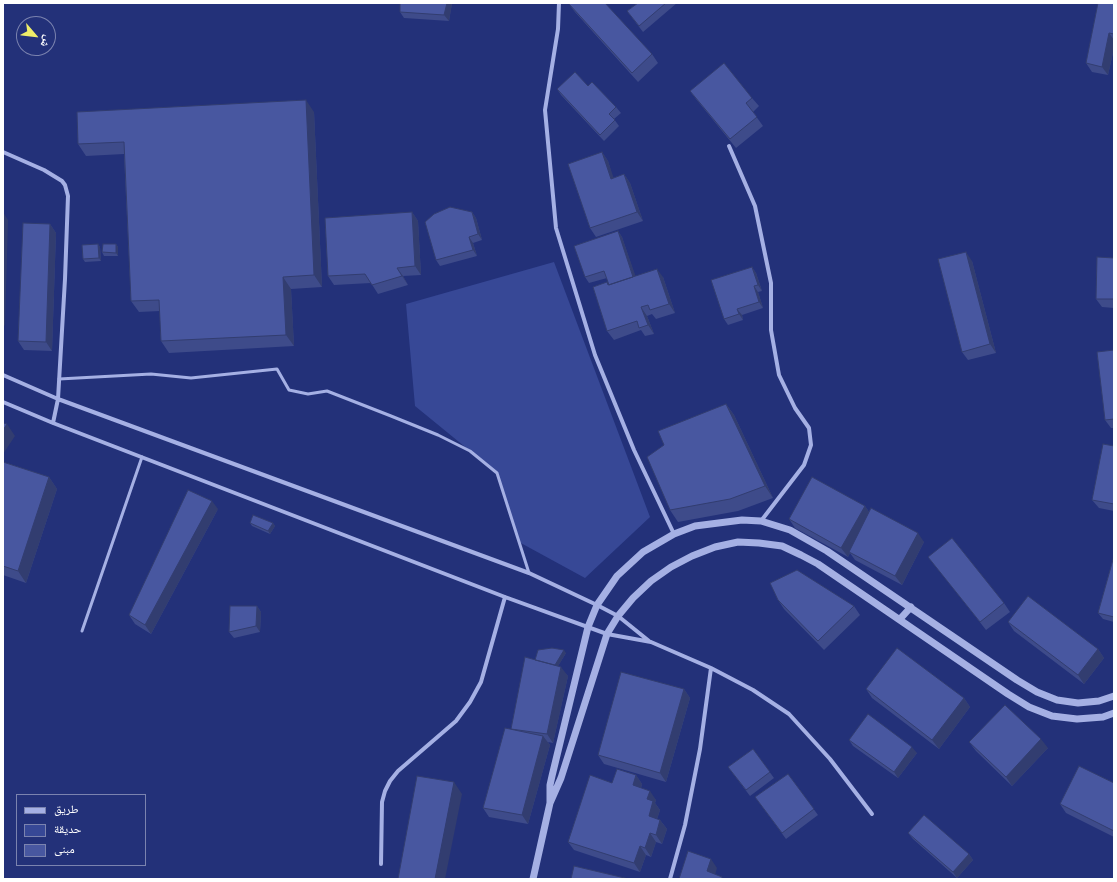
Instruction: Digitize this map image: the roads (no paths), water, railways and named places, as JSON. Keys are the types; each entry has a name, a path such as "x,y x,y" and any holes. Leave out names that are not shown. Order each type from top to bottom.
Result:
{"street":[{"path":"559,3 558,29 545,110 556,228 595,355 634,450 674,534"},
{"path":"729,146 755,206 771,283 771,330 779,374 795,408 809,428 811,445 804,464 761,521"},
{"path":"3,152 44,170 62,181 65,185 68,196 58,399 53,423"},
{"path":"3,375 58,399 529,573 618,616 651,642"},
{"path":"3,402 53,423 505,597 607,634 651,642 711,668 753,690 789,714 830,759 872,814"},
{"path":"550,803 550,785 588,627 597,605 617,576 643,552 674,534 695,526 742,520 761,521 790,530 827,550 1017,680 1037,692 1057,700 1078,703 1099,701 1114,696"},
{"path":"533,879 550,803 561,778 607,634 618,616 633,598 651,581 671,567 692,556 715,547 738,542 759,543 782,546 802,555 818,564 1029,707 1052,716 1078,719 1103,717 1114,713"},
{"path":"381,864 382,802 385,791 390,781 398,771 456,720 470,702 481,682 505,597"},
{"path":"900,619 911,607"},
{"path":"670,879 685,825 700,749 711,668"}],"lane":[{"path":"59,379 151,374 191,378 277,369 289,390 308,394 327,391 438,435 470,451 497,473 529,573"},
{"path":"82,631 142,457"}]}
